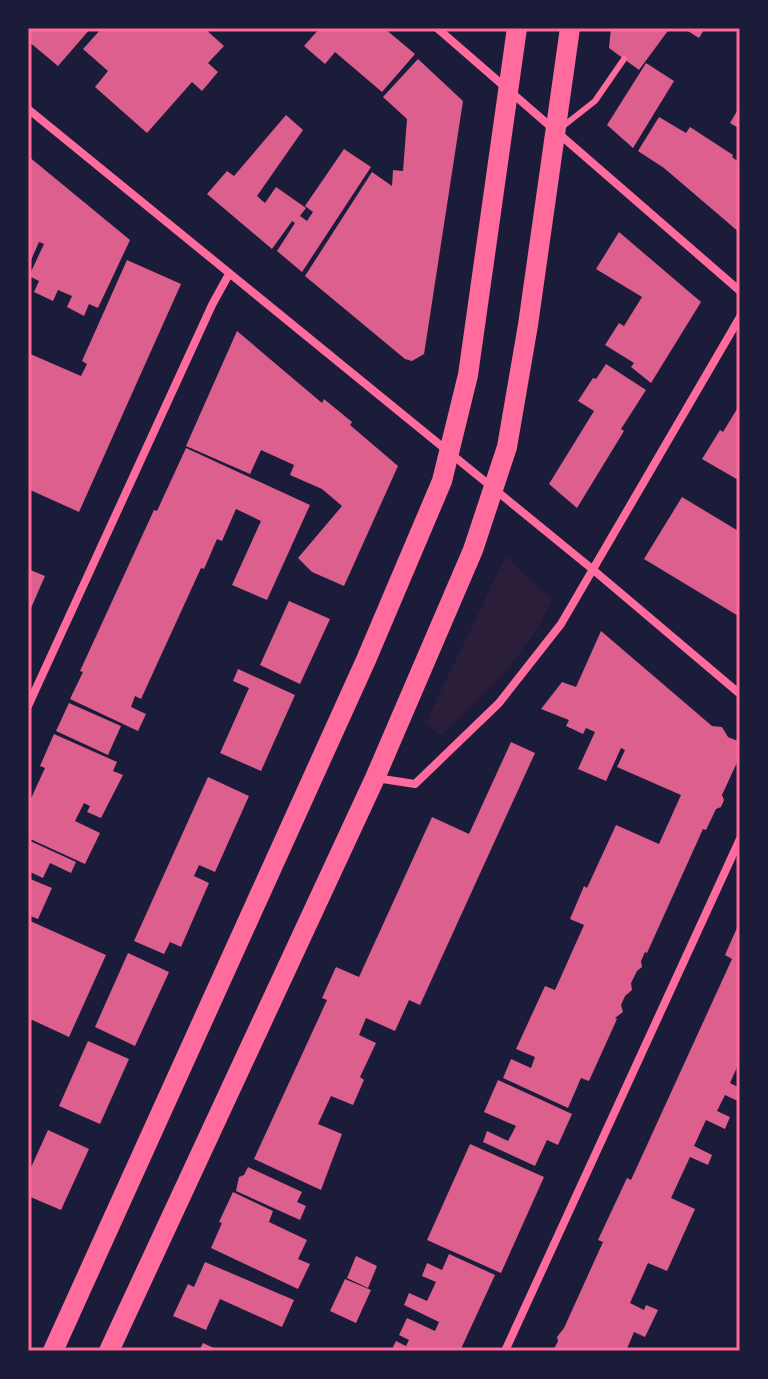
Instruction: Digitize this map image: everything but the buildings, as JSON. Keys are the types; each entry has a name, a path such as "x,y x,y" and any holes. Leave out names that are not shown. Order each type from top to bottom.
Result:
{"main road":[{"path":"53,1351 366,660 442,481 468,375 517,28"},
{"path":"109,1351 375,778 473,550 507,447 526,340 570,28"}],"street":[{"path":"437,28 740,291"},
{"path":"28,109 591,568 740,694"},
{"path":"28,706 229,274"},
{"path":"375,778 415,784 489,713 561,624 740,317"},
{"path":"505,1351 740,839"}],"lane":[{"path":"556,131 595,101 624,59"}],"shaded area":[{"path":"506,556 552,600 517,656 489,689 441,735 425,724"}]}
